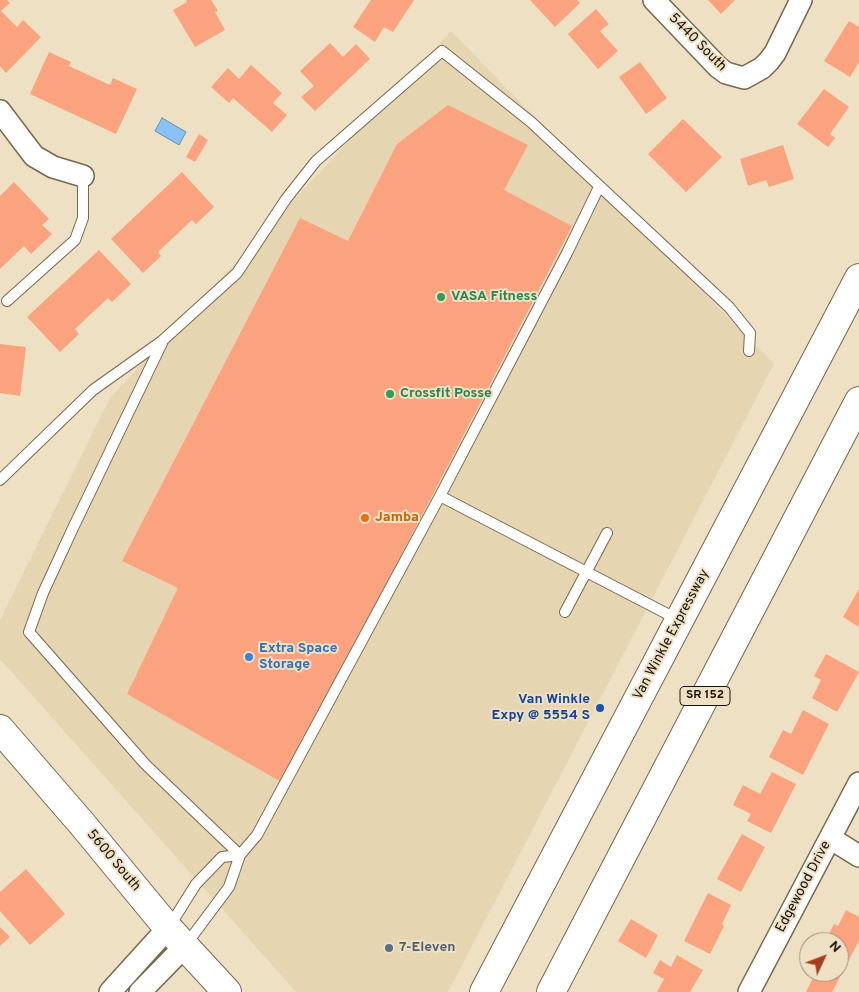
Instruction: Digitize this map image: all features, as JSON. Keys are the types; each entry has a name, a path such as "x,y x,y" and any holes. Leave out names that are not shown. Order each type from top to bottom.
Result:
{"main road":[{"name":"Van Winkle Expressway","path":"484,992 859,278"},
{"name":"SR 152","path":"551,992 859,401"},
{"name":"5600 South","path":"0,729 176,937 227,992"}],"street":[{"name":"5440 South","path":"654,0 718,68 726,74 744,78 762,68 775,53 801,0"},
{"path":"0,111 34,156 53,167 83,176"},
{"name":"Edgewood Drive","path":"749,992 859,783"},
{"path":"830,838 859,856"},
{"path":"110,992 176,937"},
{"path":"140,992 176,937"}],"lane":[{"path":"0,480 93,390 162,341 237,273 286,199 316,161 442,51 531,122 730,307 750,333 749,351"},
{"path":"7,302 75,240 83,218 83,176"},
{"path":"176,937 229,887 240,855 258,835 440,496 567,253 599,187"},
{"path":"162,341 43,593 29,632 145,764 240,855"},
{"path":"440,496 680,621"},
{"path":"565,612 607,532"},
{"path":"176,937 196,884 222,858 240,855"}],"shaded area":[{"path":"451,31 774,364 448,992 296,992 0,659 0,620 110,398"}],"water":[{"path":"162,118 186,132 179,145 155,131"}],"building":[{"path":"0,0 7,0 10,3 1,11 17,27 23,20 41,37 6,73 0,66"},
{"path":"186,0 211,0 218,11 215,12 225,30 195,47 173,10 187,2"},
{"path":"371,0 414,0 393,32 384,27 375,42 353,27"},
{"path":"530,0 577,0 580,3 555,27"},
{"path":"708,0 735,0 721,14"},
{"path":"596,9 609,24 600,31 618,51 598,69 568,34"},
{"path":"849,21 859,27 859,62 850,77 824,61"},
{"path":"330,43 343,57 356,44 370,59 315,111 301,97 314,86 300,71"},
{"path":"49,52 71,62 69,66 110,85 113,78 137,89 116,134 30,94"},
{"path":"640,62 667,98 646,114 619,77"},
{"path":"251,65 282,93 273,103 287,115 272,132 233,98 229,103 211,87 228,68 239,79"},
{"path":"824,89 849,107 830,134 835,138 828,147 797,124"},
{"path":"448,105 528,145 504,190 572,226 283,783 127,694 178,588 122,561 300,218 348,241 397,144"},
{"path":"683,119 722,157 686,192 648,154"},
{"path":"199,134 208,140 195,162 186,157"},
{"path":"783,145 794,179 769,187 766,180 748,186 740,159"},
{"path":"182,172 214,207 196,224 192,220 158,252 161,256 143,273 111,239"},
{"path":"14,182 49,219 42,225 52,234 31,254 24,246 0,269 0,196"},
{"path":"99,250 131,284 112,302 108,298 75,329 79,334 60,352 27,317"},
{"path":"0,344 26,347 20,396 0,393"},
{"path":"859,589 859,627 843,617"},
{"path":"826,654 859,672 837,712 812,698 821,680 814,676"},
{"path":"803,710 829,724 803,775 769,757 783,730 791,734"},
{"path":"772,772 796,784 771,833 747,821 751,814 733,805 743,785 760,794"},
{"path":"742,834 765,847 741,892 717,879"},
{"path":"26,869 65,914 30,945 0,911 0,892"},
{"path":"708,893 731,905 722,924 724,926 710,954 684,941"},
{"path":"846,910 859,917 859,941 849,960 849,932 830,932 834,924 838,926"},
{"path":"631,919 658,935 646,958 618,941"},
{"path":"0,927 10,937 0,946"},
{"path":"677,955 703,970 690,992 657,992 664,979 653,973 660,960 671,967"},
{"path":"811,982 837,982 832,992 806,992"}],"place":[{"name":"VASA Fitness","path":"441,297"},
{"name":"Crossfit Posse","path":"390,394"},
{"name":"Jamba","path":"365,518"},
{"name":"Extra Space Storage","path":"249,657"},
{"name":"Van Winkle Expy @ 5554 S","path":"600,708"},
{"name":"7-Eleven","path":"389,948"}]}
